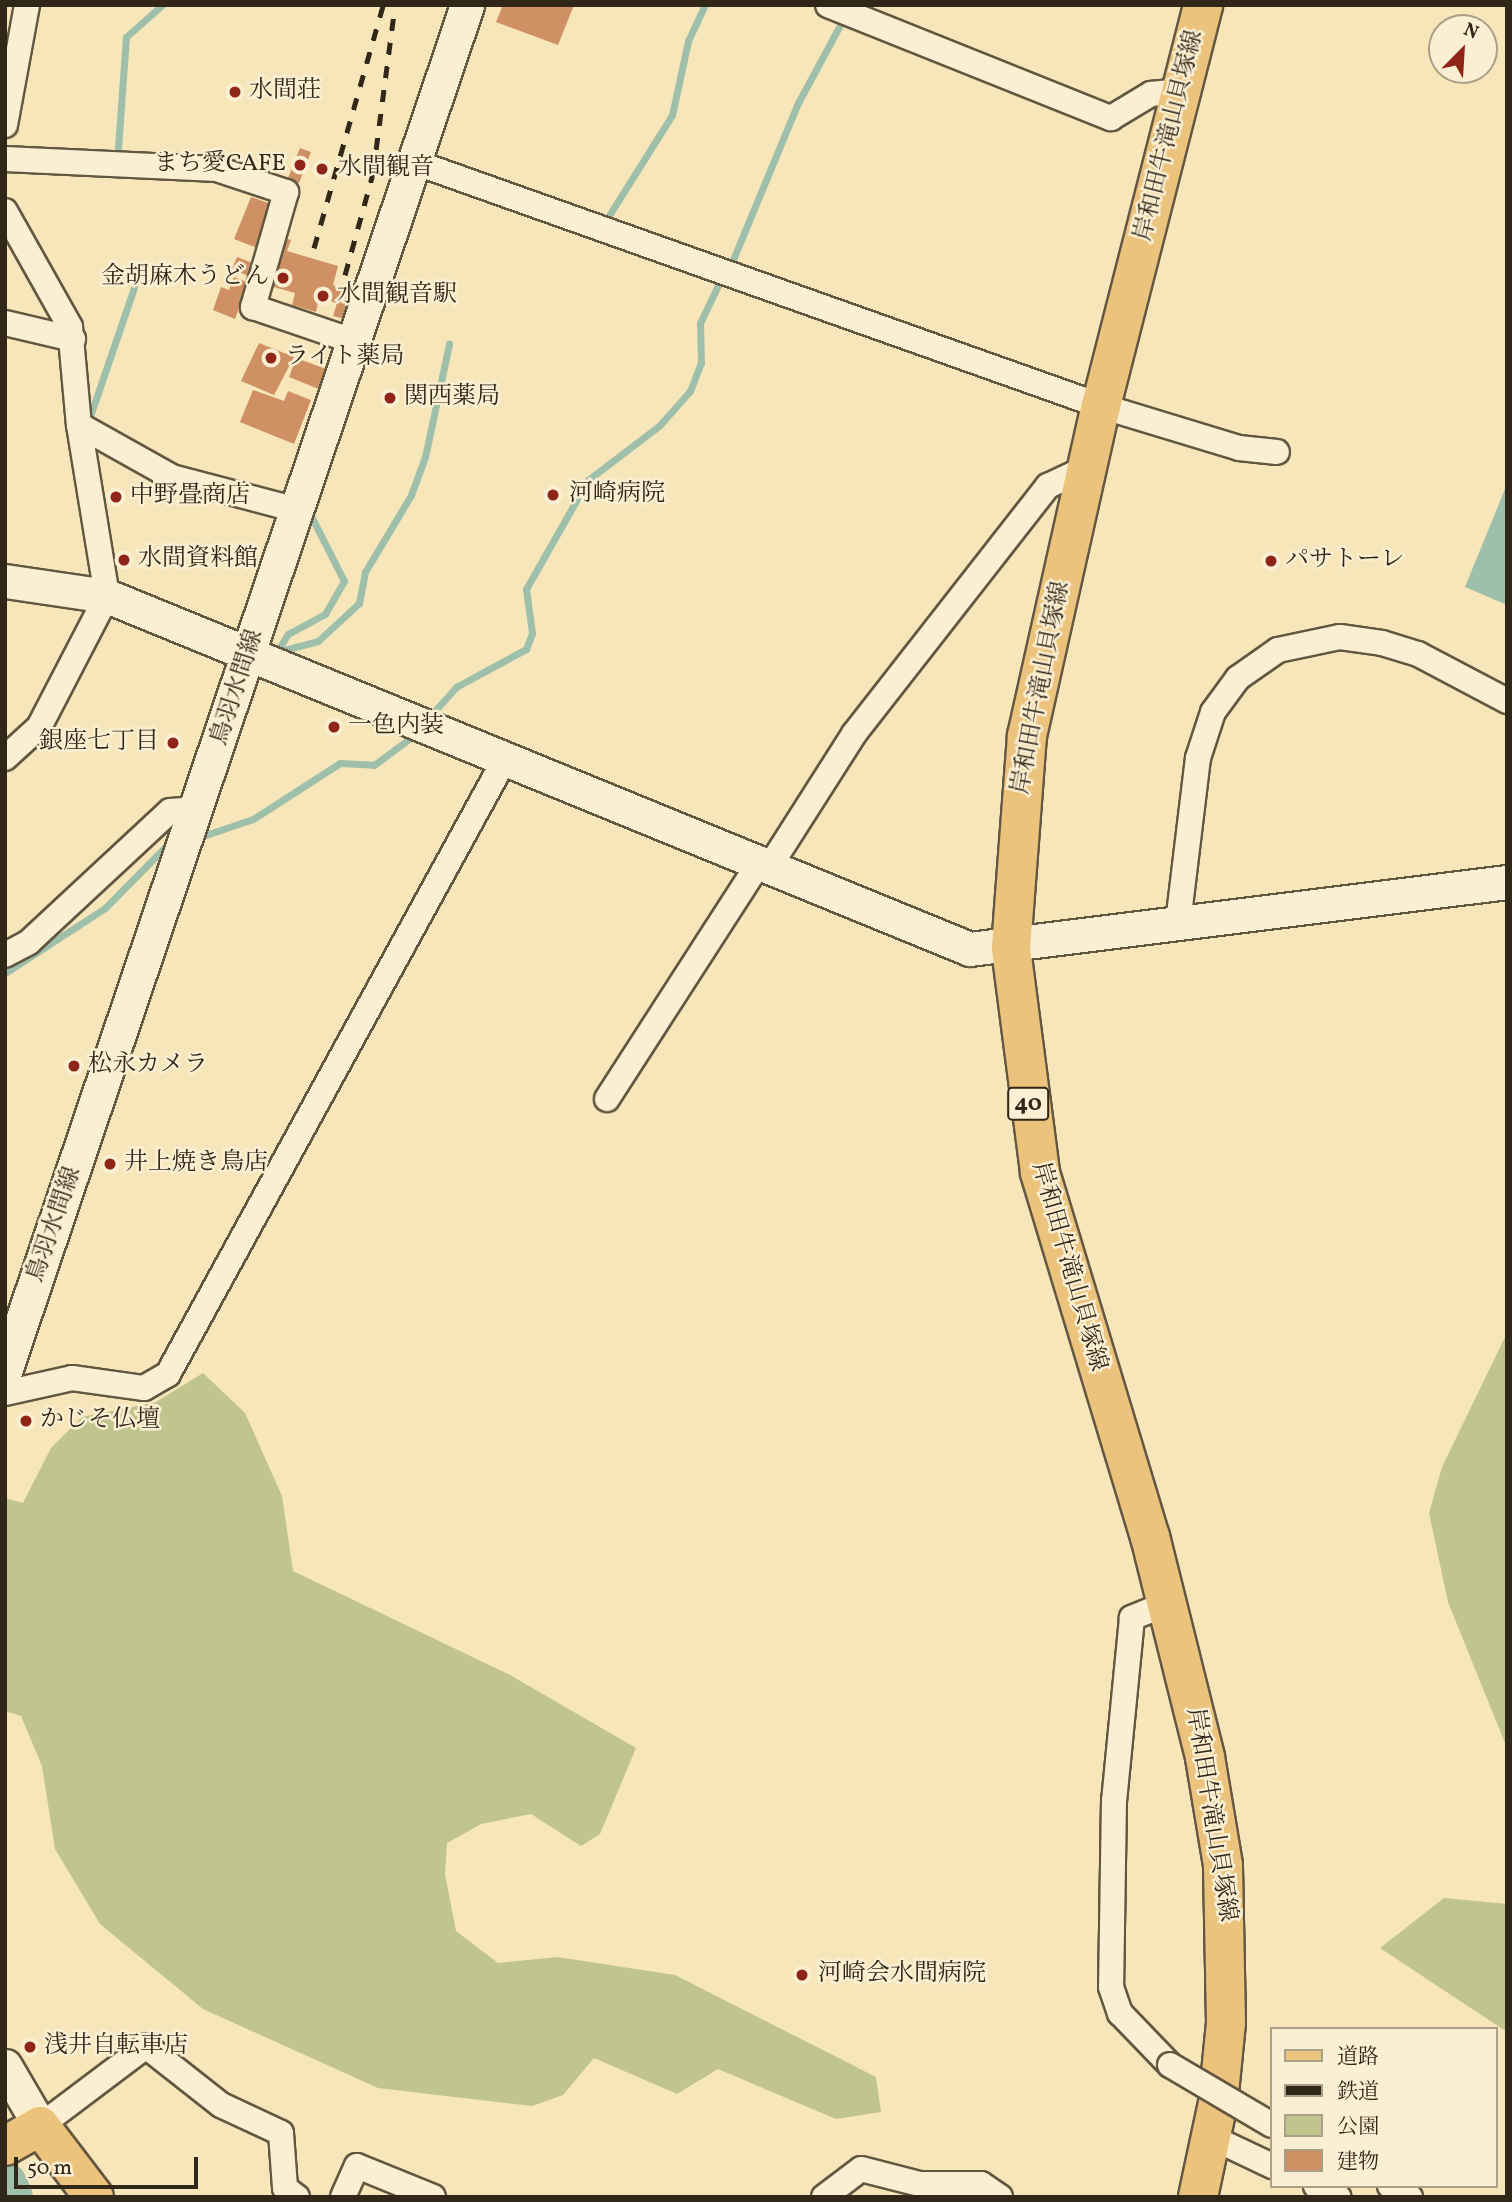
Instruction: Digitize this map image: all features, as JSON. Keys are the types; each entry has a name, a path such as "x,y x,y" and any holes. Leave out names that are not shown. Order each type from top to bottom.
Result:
{"main road":[{"name":"岸和田牛滝山貝塚線","path":"1198,2197 1211,2137 1226,2023 1229,1919 1205,1757 1166,1604 1040,1172 1011,948 1027,736 1086,468 1203,5"},
{"path":"23,2137 93,2197"}],"street":[{"path":"5,125 27,5"},
{"name":"鳥羽水間線","path":"5,1371 198,808 467,5"},
{"path":"828,5 1111,118 1151,94 1181,92"},
{"path":"5,159 217,169 286,192 253,307 354,341"},
{"path":"414,162 1101,406 1239,448 1277,452"},
{"path":"5,211 73,340 79,425 107,596 39,727 5,758"},
{"path":"5,323 73,340"},
{"path":"79,425 172,477 297,510"},
{"path":"607,1099 854,734 1048,486 1086,468"},
{"path":"5,581 107,596 763,867 970,949 1011,948 1178,923 1507,882"},
{"path":"1178,923 1198,758 1213,712 1238,678 1278,650 1340,637 1382,643 1418,654 1507,701"},
{"path":"5,1393 72,1378 144,1388 168,1374 505,759"},
{"path":"5,955 29,942 170,811 198,808"},
{"path":"1166,1604 1132,1618 1114,1800 1111,1987 1120,2013 1147,2048 1270,2124"},
{"path":"5,2066 23,2137 146,2046 221,2105 281,2133 285,2188 297,2197"},
{"path":"1211,2137 1270,2165"},
{"path":"343,2197 358,2166 433,2197"},
{"path":"824,2197 861,2169 920,2184 981,2184 1000,2197"},
{"path":"1320,2188 1339,2197"},
{"path":"1394,2188 1410,2197"}],"green space":[{"path":"1507,1333 1507,1748 1448,1602 1429,1513 1442,1467"},
{"path":"203,1373 245,1413 282,1496 293,1571 510,1675 636,1748 600,1834 581,1846 531,1814 481,1824 447,1843 445,1874 456,1931 498,1963 557,1957 675,1975 876,2077 881,2112 836,2119 718,2069 677,2094 594,2058 563,2095 532,2106 378,2088 203,2009 100,1924 55,1849 42,1766 21,1716 5,1711 5,1498 23,1503 51,1448 82,1417 156,1402"},
{"path":"1444,1898 1507,1904 1507,2032 1380,1948"}],"shaded area":[{"path":"1507,484 1507,605 1465,587"}],"building":[{"path":"503,5 574,5 558,45 496,22"},
{"path":"300,148 311,152 299,183 288,178"},
{"path":"251,197 274,205 257,248 234,239"},
{"name":"水間観音駅","path":"284,238 291,240 287,251 338,266 333,285 354,291 345,319 333,316 337,303 319,298 316,312 292,305 295,293 270,286"},
{"path":"237,257 258,265 253,278 232,269"},
{"path":"234,277 249,283 235,319 213,310 221,287 229,290"},
{"path":"259,343 294,357 274,395 241,381"},
{"path":"296,358 329,370 321,390 289,377"},
{"path":"253,390 284,401 288,391 311,400 294,444 240,422"}],"waterway":[{"path":"118,148 126,37 162,5"},
{"path":"608,217 672,115 688,41 705,5"},
{"path":"732,262 798,103 841,23"},
{"path":"431,715 456,687 526,649 532,633 526,589 588,480 659,426 690,391 701,363 700,323 720,281"},
{"path":"88,422 134,288"},
{"path":"277,652 318,641 359,603 365,572 411,495 425,457 449,344"},
{"path":"277,652 288,634 325,614 344,581 312,518"},
{"path":"200,837 253,819 340,763 374,765 413,736"},
{"path":"5,973 105,908 171,841"},
{"path":"5,2184 11,2197"}],"railway":[{"path":"314,248 383,5"},
{"path":"345,275 373,173 395,5"}],"place":[{"name":"水間荘","path":"235,92"},
{"name":"まち愛CAFE","path":"300,165"},
{"name":"水間観音","path":"322,169"},
{"name":"金胡麻木うどん","path":"283,278"},
{"name":"水間観音駅","path":"323,296"},
{"name":"ライト薬局","path":"271,358"},
{"name":"関西薬局","path":"390,398"},
{"name":"河崎病院","path":"553,495"},
{"name":"中野畳商店","path":"116,497"},
{"name":"水間資料館","path":"124,560"},
{"name":"パサトーレ","path":"1271,561"},
{"name":"一色内装","path":"334,727"},
{"name":"銀座七丁目","path":"173,743"},
{"name":"松永カメラ","path":"74,1066"},
{"name":"井上焼き鳥店","path":"110,1164"},
{"name":"かじそ仏壇","path":"26,1421"},
{"name":"河崎会水間病院","path":"802,1975"},
{"name":"浅井自転車店","path":"30,2047"}]}
